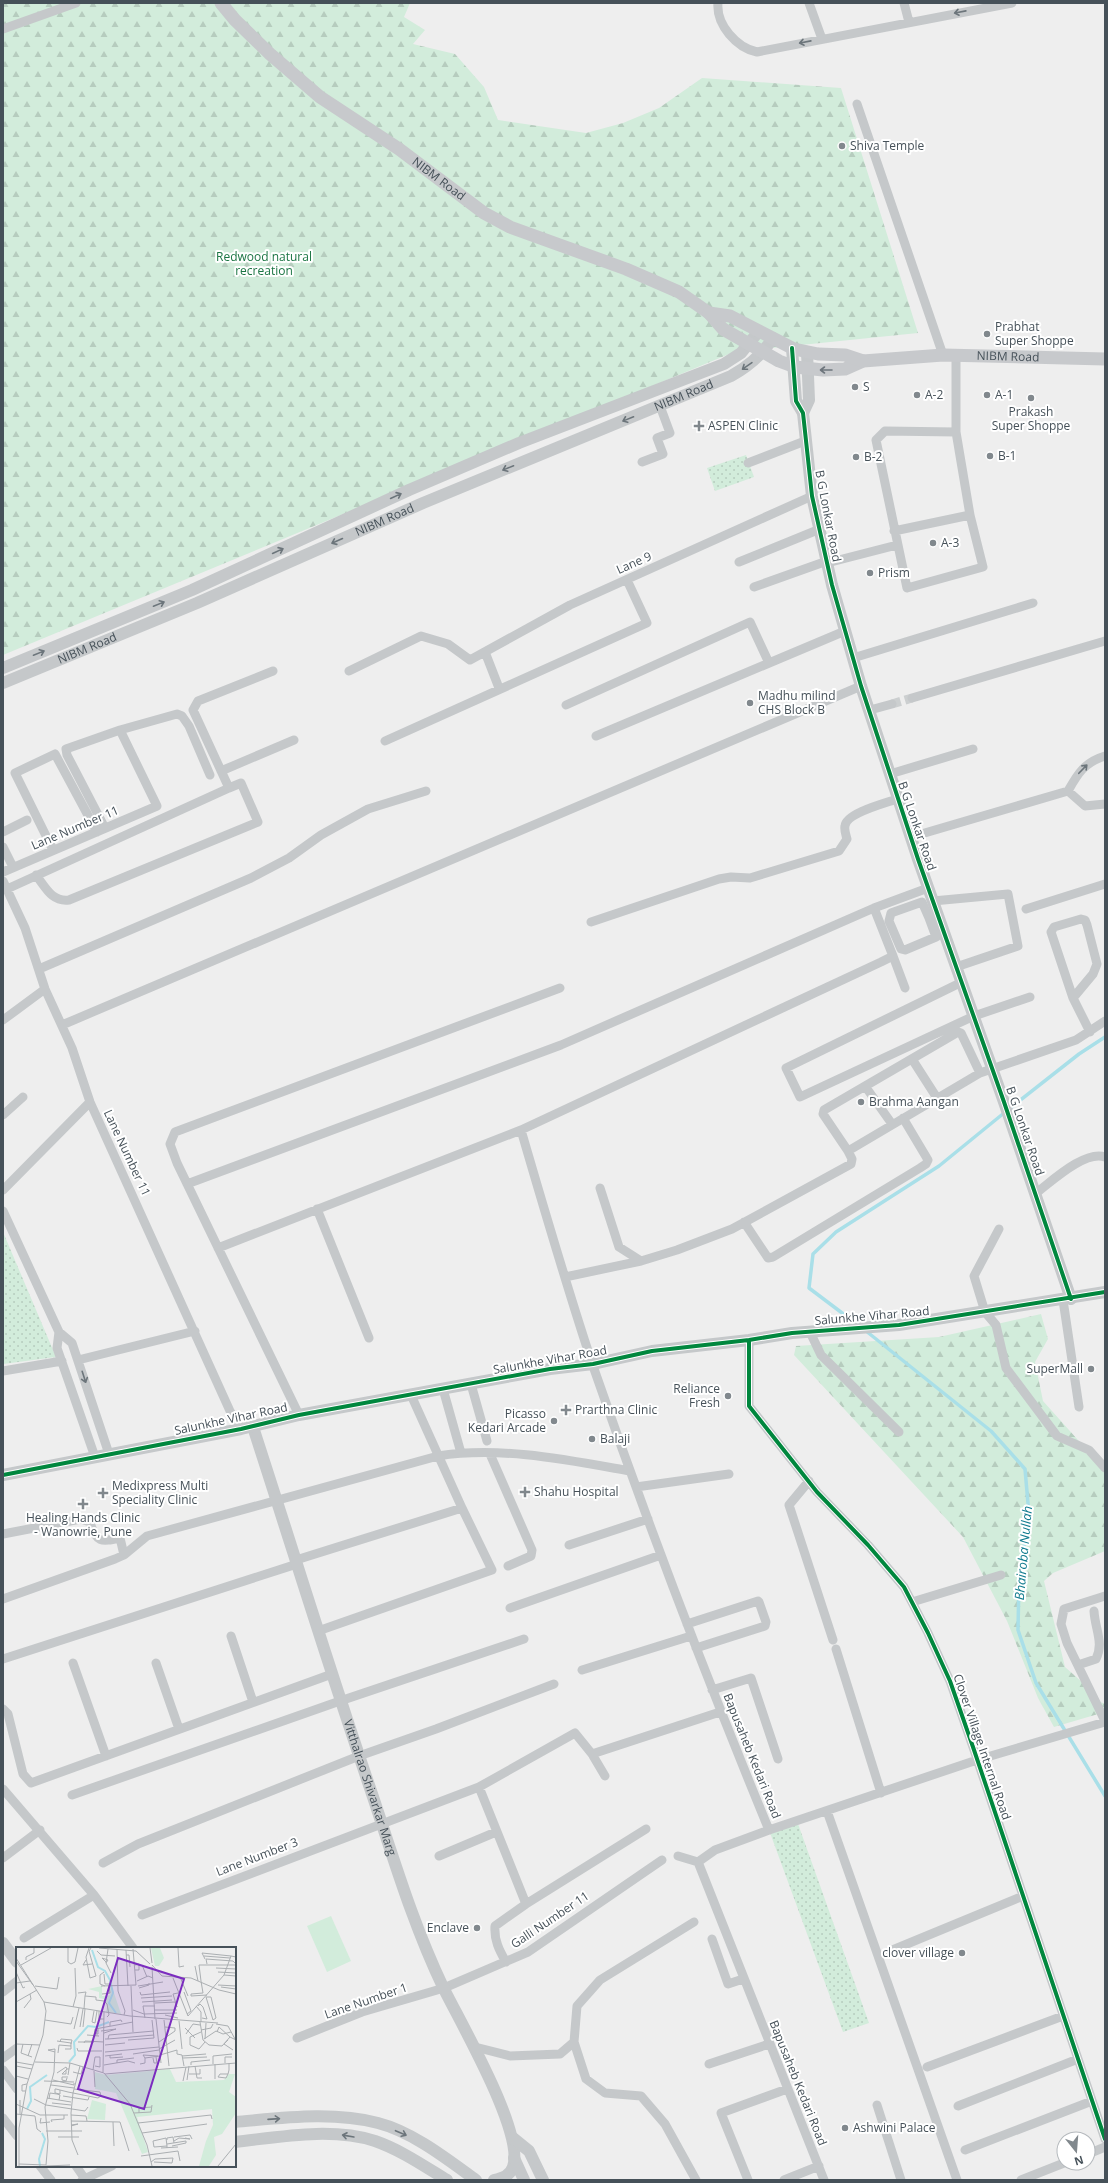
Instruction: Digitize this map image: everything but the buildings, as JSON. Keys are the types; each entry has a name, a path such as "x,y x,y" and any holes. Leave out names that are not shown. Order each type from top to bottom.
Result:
{"main road":[{"name":"NIBM Road","path":"221,3 235,20 270,54 320,97 399,149 484,213 523,233 626,269 679,292 710,313 723,329 793,366 808,369 845,369 863,361 943,355 1105,358"},
{"name":"NIBM Road","path":"710,313 730,316 792,348 807,352 846,355 863,361"}],"street":[{"path":"3,29 76,3"},
{"path":"718,3 726,31 747,50 757,52 999,4 1012,3"},
{"path":"809,3 822,39"},
{"path":"904,3 909,22"},
{"path":"856,104 943,355"},
{"name":"NIBM Road","path":"3,668 192,590 409,490 519,443 724,364 741,353 750,344 759,331"},
{"name":"NIBM Road","path":"3,683 198,603 423,503 731,376 748,366 764,352 772,338"},
{"name":"B G Lonkar Road","path":"792,348 796,401 803,413 812,496 845,631 861,686 870,710 910,838 933,901 933,916 962,982 1036,1193 1067,1299"},
{"name":"B G Lonkar Road","path":"803,413 809,400 807,352"},
{"path":"956,356 956,432 970,514 983,567 907,588 876,440 885,431 956,432"},
{"path":"724,364 731,376"},
{"path":"642,462 663,454 657,438 670,433 660,406"},
{"path":"748,463 805,441"},
{"name":"Lane 9","path":"350,671 421,636 448,644 470,660 570,605 812,496"},
{"path":"894,531 970,514"},
{"path":"739,562 820,529"},
{"path":"754,587 827,562 897,544"},
{"path":"385,740 647,623 627,580"},
{"path":"853,658 1033,603"},
{"path":"566,705 750,622 769,663"},
{"path":"596,736 845,631"},
{"path":"912,698 1105,641"},
{"path":"485,652 499,688"},
{"path":"229,788 193,710 198,701 273,671"},
{"path":"62,1025 861,686"},
{"path":"870,710 892,704"},
{"path":"101,830 66,750 120,730 177,714 182,716 189,726 210,775"},
{"name":"Lane Number 11","path":"3,872 157,806 120,730"},
{"path":"221,771 294,740"},
{"path":"890,774 973,749"},
{"path":"53,850 15,773 55,754 101,830"},
{"path":"910,838 1068,791 1077,775 1091,760 1105,756"},
{"path":"6,891 36,875 241,783 258,822 69,900 60,901 53,896 36,875"},
{"path":"39,969 251,878 288,858 321,835 368,809 426,791"},
{"path":"1068,791 1085,806 1105,804"},
{"path":"591,922 719,879 731,877 750,878 839,850 847,839 845,826 847,820 855,814 897,798"},
{"path":"3,832 27,820"},
{"path":"3,846 13,867"},
{"path":"1026,908 1104,886"},
{"path":"187,1184 561,1045 874,908 928,888"},
{"name":"Lane Number 11","path":"6,891 25,928 45,989 72,1048 90,1102 230,1411 241,1429"},
{"path":"933,901 1008,894 1018,946 956,967"},
{"path":"921,902 933,916 936,937 905,950 901,949 889,921 891,913 921,902"},
{"path":"874,908 905,988"},
{"path":"1073,998 1093,974 1097,964 1087,925 1085,920 1081,919 1054,927 1051,932 1073,998 1090,1032"},
{"path":"883,933 892,930"},
{"path":"218,1248 521,1130 893,956"},
{"path":"962,982 786,1068 800,1097 974,1016 1030,997"},
{"path":"299,1415 187,1184 170,1144 175,1132 560,988"},
{"path":"3,1020 45,989"},
{"path":"848,1151 980,1073 1076,1040 1105,1021"},
{"path":"565,1277 641,1261 677,1250 732,1229 851,1164 852,1159 848,1151 823,1112 865,1086 960,1032 980,1073"},
{"path":"912,1059 937,1098"},
{"path":"865,1086 892,1124"},
{"path":"3,1115 23,1097"},
{"path":"3,1190 90,1102"},
{"path":"744,1222 768,1258 773,1257 920,1168 926,1164 928,1160 903,1118"},
{"name":"Bapusaheb Kedari Road","path":"521,1130 565,1277 630,1471 720,1712 769,1830 715,1850 698,1862 743,1979 824,2180"},
{"path":"1036,1193 1071,1167 1090,1156 1100,1155 1105,1157"},
{"path":"600,1188 619,1247 641,1261"},
{"path":"318,1209 369,1338"},
{"path":"3,1211 59,1332 72,1343 109,1454"},
{"path":"999,1229 974,1276 985,1312 996,1325 1006,1368 1057,1436 1089,1450 1105,1468"},
{"name":"Salunkhe Vihar Road","path":"3,1475 254,1427 299,1415 550,1370 593,1364 652,1351 810,1332 899,1325 1105,1292"},
{"path":"1067,1299 1079,1407"},
{"path":"78,1360 195,1331"},
{"path":"59,1332 58,1348 95,1458"},
{"path":"810,1332 821,1355 899,1432"},
{"name":"Clover Village Internal Road","path":"749,1340 749,1406 809,1482 904,1587 928,1633 950,1682 1105,2139"},
{"path":"3,1372 62,1361"},
{"path":"471,1384 487,1441"},
{"path":"443,1389 461,1453"},
{"path":"318,1631 492,1570 411,1395"},
{"name":"Vitthalrao Shivarkar Marg","path":"254,1427 340,1701 381,1822 400,1885 444,1988 475,2047 513,2138"},
{"path":"3,1599 124,1555 147,1536 438,1456 461,1453 555,1458 630,1471"},
{"path":"490,1454 532,1550 531,1556 508,1566"},
{"path":"636,1487 729,1474"},
{"path":"809,1482 788,1505 833,1640"},
{"path":"3,1659 462,1508"},
{"path":"3,1534 81,1518 90,1522 93,1534 99,1540 103,1541 120,1538 124,1555"},
{"path":"569,1545 648,1519"},
{"path":"510,1608 661,1555"},
{"path":"912,1602 1000,1575"},
{"path":"769,1830 977,1760 1039,1743 1105,1721 1078,1665 1061,1624 1064,1609 1105,1596"},
{"path":"687,1624 759,1602 766,1622 765,1626 696,1648"},
{"path":"1078,1665 1096,1659 1100,1650 1094,1611"},
{"path":"231,1636 253,1702"},
{"path":"582,1670 691,1636"},
{"path":"72,1795 340,1701 524,1639"},
{"path":"836,1649 881,1792"},
{"path":"72,1663 106,1756"},
{"path":"156,1663 180,1729"},
{"path":"3,1709 8,1714 23,1774 31,1783 332,1674"},
{"path":"712,1690 751,1678 778,1759"},
{"path":"103,1863 138,1844 359,1756 436,1729 554,1684"},
{"path":"605,1776 592,1754 720,1712"},
{"name":"Lane Number 3","path":"142,1915 381,1822 478,1787 575,1733 592,1754"},
{"path":"478,1787 526,1904"},
{"path":"3,1789 40,1830 94,1896 132,1947"},
{"path":"827,1811 957,2180"},
{"path":"506,1962 498,1947 494,1935 495,1926 526,1904 646,1829"},
{"path":"3,1858 40,1830"},
{"path":"439,1856 496,1832"},
{"path":"678,1856 698,1862"},
{"name":"Galli Number 11","path":"444,1988 528,1952 662,1860"},
{"path":"24,1938 94,1896"},
{"path":"890,1951 1023,1896"},
{"path":"694,1922 600,1980 577,2006 574,2042 586,2079 605,2094 641,2096 665,2124 696,2180"},
{"path":"712,1939 728,1984 743,1979"},
{"path":"3,1943 16,1961"},
{"path":"3,1992 16,1982"},
{"name":"Lane Number 1","path":"297,2038 362,2012 444,1988"},
{"path":"927,2067 1063,2016"},
{"path":"475,2047 510,2056 560,2054 574,2042"},
{"path":"709,2064 769,2044"},
{"path":"3,2058 16,2049"},
{"path":"958,2106 1078,2059"},
{"path":"3,2070 16,2088"},
{"path":"748,2180 721,2113 787,2089"},
{"path":"965,2150 1092,2101"},
{"path":"877,2105 901,2180"},
{"path":"236,2122 341,2116 379,2123 412,2137 475,2180 488,2180"},
{"path":"3,2118 16,2135"},
{"path":"236,2142 302,2135 339,2135 374,2141 403,2154 447,2180"},
{"path":"494,2180 505,2177 513,2169 513,2138"},
{"path":"513,2138 529,2151 543,2180"},
{"path":"514,2158 524,2180"},
{"path":"784,2180 818,2166"},
{"path":"1021,2180 1056,2166"},
{"path":"41,2167 51,2180"},
{"path":"77,2167 84,2179 110,2167"}],"green space":[{"name":"Redwood natural recreation","path":"3,3 410,3 404,17 425,30 413,44 455,54 484,87 498,120 586,133 623,123 659,108 702,78 841,88 918,333 734,352 3,655"},
{"path":"746,455 754,477 715,491 707,468"},
{"path":"3,1232 56,1357 3,1364"},
{"path":"1041,1314 1048,1339 1035,1362 1043,1401 1095,1459 1105,1473 1105,1551 1053,1573 1044,1581 1065,1667 1091,1690 1096,1700 1105,1704 1105,1712 1054,1727 1038,1698 1007,1621 963,1537 794,1355 796,1346 939,1337"},
{"path":"797,1821 869,2023 843,2032 769,1830"},
{"path":"331,1916 351,1961 327,1972 307,1926"}],"waterway":[{"path":"1009,1109 1079,1054 1105,1037"},
{"path":"858,1325 809,1288 813,1254 836,1232 939,1166 1004,1113"},
{"name":"Bhairoba Nullah","path":"866,1331 991,1431 1025,1469 1029,1515 1019,1578 1018,1630 1036,1683 1105,1796"}],"tunnel":[{"path":"892,704 912,698"}],"cycle path":[{"path":"792,348 796,401 803,413 812,496 832,585 861,686 918,859 1004,1102 1071,1299"},
{"path":"3,1475 241,1429 299,1415 550,1369 593,1364 652,1351 749,1340 792,1333 899,1325 1105,1292"},
{"path":"749,1340 749,1406 817,1492 868,1545 904,1587 928,1633 950,1681 1105,2139"}],"place":[{"name":"Shiva Temple","path":"842,146"},
{"name":"Prabhat Super Shoppe","path":"987,334"},
{"name":"S","path":"855,387"},
{"name":"A-2","path":"917,395"},
{"name":"A-1","path":"987,395"},
{"name":"Prakash Super Shoppe","path":"1031,398"},
{"name":"ASPEN Clinic","path":"699,426"},
{"name":"B-1","path":"990,456"},
{"name":"B-2","path":"856,457"},
{"name":"A-3","path":"933,543"},
{"name":"Prism","path":"870,573"},
{"name":"Madhu milind CHS Block B","path":"750,703"},
{"name":"Brahma Aangan","path":"861,1102"},
{"name":"SuperMall","path":"1091,1369"},
{"name":"Reliance Fresh","path":"728,1396"},
{"name":"Prarthna Clinic","path":"566,1410"},
{"name":"Picasso Kedari Arcade","path":"554,1421"},
{"name":"Balaji","path":"592,1439"},
{"name":"Shahu Hospital","path":"525,1492"},
{"name":"Medixpress Multi Speciality Clinic","path":"103,1493"},
{"name":"Healing Hands Clinic - Wanowrie, Pune","path":"83,1504"},
{"name":"Enclave","path":"477,1928"},
{"name":"clover village","path":"962,1953"},
{"name":"Ashwini Palace","path":"845,2128"}]}
